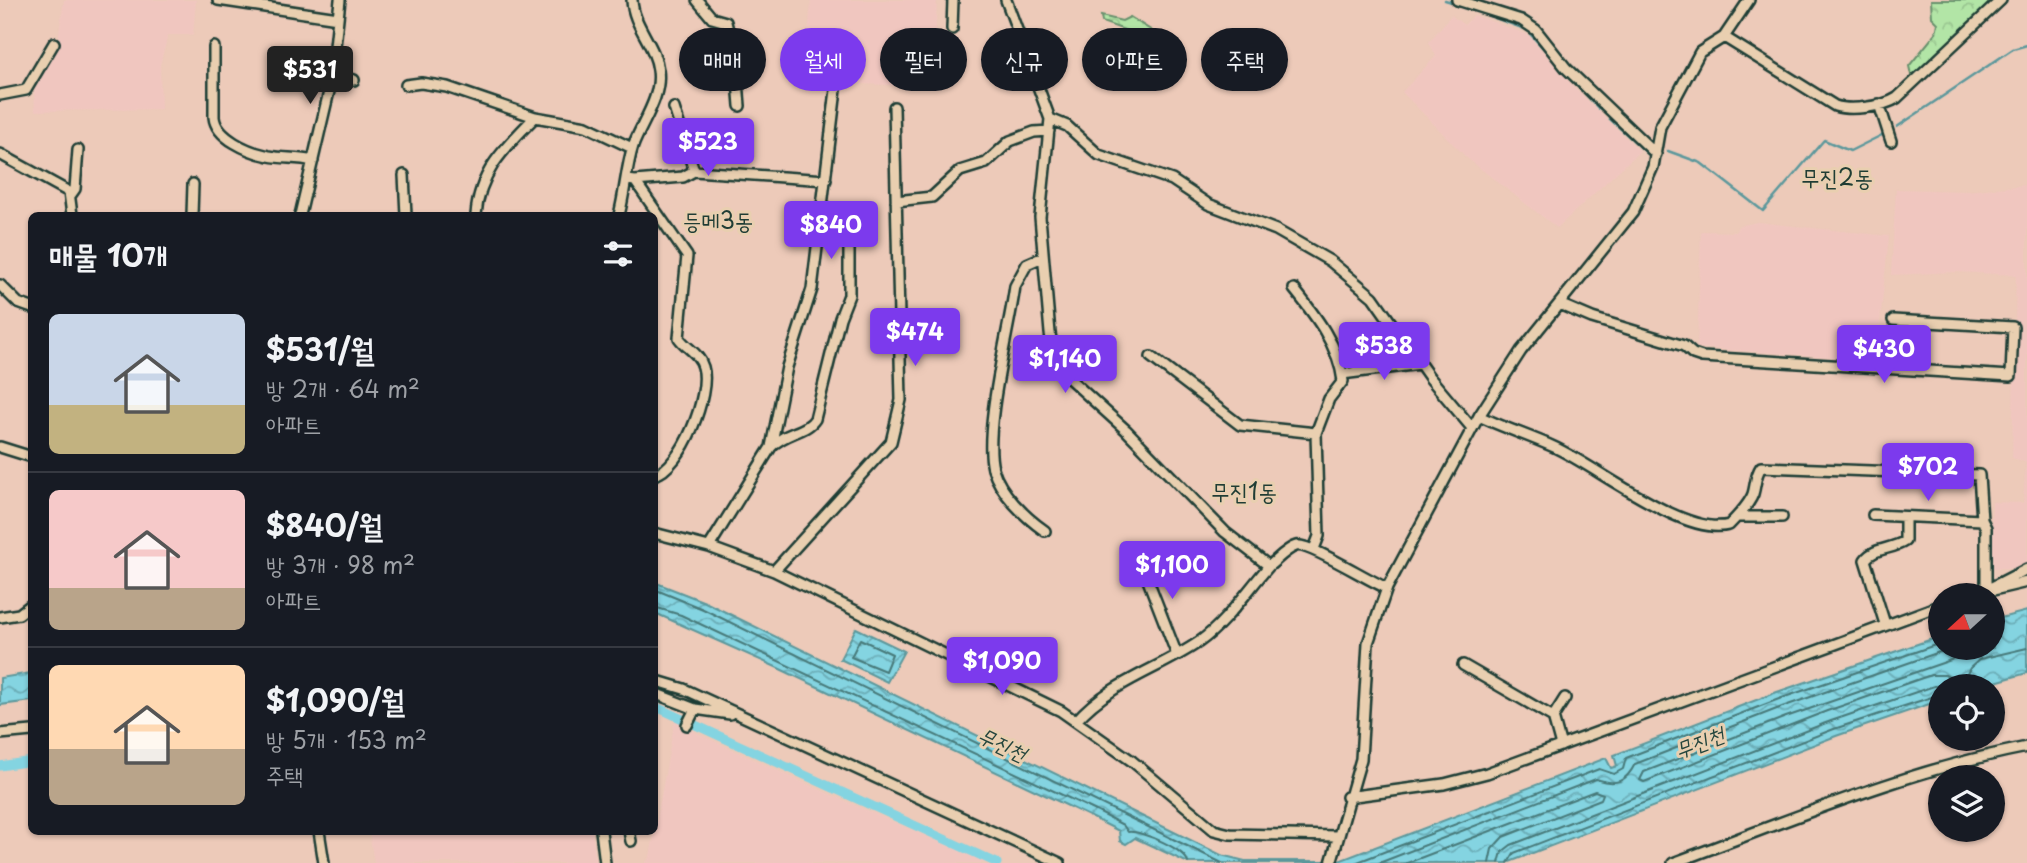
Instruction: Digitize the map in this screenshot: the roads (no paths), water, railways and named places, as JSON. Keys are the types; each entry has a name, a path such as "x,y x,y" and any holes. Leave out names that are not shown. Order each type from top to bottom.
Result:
{"street":[{"path":"218,0 338,18"},
{"path":"301,212 332,76 340,0"},
{"path":"619,212 631,180 632,148 651,108 659,80 654,50 639,26 632,0"},
{"path":"697,0 712,18 726,22 737,68 740,106"},
{"path":"952,28 953,0"},
{"path":"1006,0 1050,119 1040,217 1053,354 1061,371 1126,430 1225,532 1269,566"},
{"path":"1457,0 1488,4 1536,30 1566,68 1656,154"},
{"path":"1332,860 1347,797 1361,759 1368,643 1387,588 1472,428 1521,351 1633,212 1653,167 1660,127 1672,100 1700,52 1724,37 1749,0"},
{"path":"1724,37 1835,106 1843,108 1879,104 1897,98 2001,0"},
{"path":"0,95 26,90 54,43"},
{"path":"214,47 214,117 215,126 221,134 259,154 313,161"},
{"path":"332,76 354,80"},
{"path":"406,86 421,83 447,87 535,117 586,126 632,148"},
{"path":"771,447 788,367 812,289 836,91"},
{"path":"1879,104 1891,141"},
{"path":"774,571 881,456 896,429 901,400 894,107"},
{"path":"674,108 694,172"},
{"path":"477,212 480,185 493,162 535,117"},
{"path":"1050,119 1067,125 1099,155 1172,180 1208,204 1276,230 1331,261 1373,297 1420,364 1472,428"},
{"path":"896,201 932,197 960,171 986,163 1010,141 1034,132 1049,131"},
{"path":"70,196 75,189 78,150"},
{"path":"0,154 69,192 72,212"},
{"path":"631,180 683,177 694,172 826,180"},
{"path":"404,175 406,212"},
{"path":"631,180 655,212"},
{"path":"192,184 192,212"},
{"path":"658,217 687,256 679,338 702,362 705,384 700,405 674,464 667,471 658,474"},
{"path":"709,547 771,447 780,437 811,425 815,419 840,318 849,295 849,249"},
{"path":"1043,257 1027,264 1015,286 991,454 999,482 1033,523 1045,531"},
{"path":"0,285 18,303 28,307"},
{"path":"1294,289 1323,328 1343,381 1329,399 1316,433 1319,536 1314,549"},
{"path":"1559,304 1592,318 1684,346 1693,354 1702,357 2011,376 2013,327 1893,320"},
{"path":"1151,357 1240,425 1316,433"},
{"path":"1342,374 1420,364"},
{"path":"1479,416 1556,448 1690,523 1720,528 1729,526 1752,495 1756,475 1761,467 1979,475 1982,520 1986,528 1986,583"},
{"path":"0,447 28,456"},
{"path":"1873,515 1982,520"},
{"path":"1737,517 1782,517"},
{"path":"1885,624 1865,560 1877,550 1895,547 1905,541 1905,518"},
{"path":"658,534 709,547 774,571 997,678 1076,721 1173,793 1213,830 1230,834 1337,836"},
{"path":"1076,721 1102,695 1177,655 1208,635 1269,566 1299,545 1314,549 1347,570 1387,588"},
{"path":"1139,557 1177,655"},
{"path":"2000,583 2027,569"},
{"path":"2006,586 2027,582"},
{"path":"0,617 19,614 28,607"},
{"path":"1347,797 1444,784 1561,746 1928,609"},
{"path":"1463,665 1553,717 1561,746"},
{"path":"658,682 742,716 1060,863"},
{"path":"658,696 694,712 742,716"},
{"path":"1553,717 1564,698"},
{"path":"687,725 694,712"},
{"path":"0,734 28,731"},
{"path":"1673,863 1899,778 1949,763 2027,747"},
{"path":"320,835 324,863"},
{"path":"602,835 605,863"}],"water":[{"name":"무진천","path":"658,584 705,602 1221,855 1245,861 1339,861 1606,758 1611,768 1617,766 1614,755 1777,692 1928,640 1928,660 2006,660 2006,617 2027,611 2027,673 2005,679 2005,674 1928,674 1928,704 1836,736 1507,863 1188,863 1135,838 1126,844 1120,841 1119,831 776,667 658,614"},
{"path":"856,628 904,651 887,682 840,659"},
{"path":"28,673 28,701 0,705 0,678"}],"waterway":[{"path":"1445,0 1455,3"},
{"path":"1471,9 1522,28"},
{"path":"1531,35 1599,109"},
{"path":"1897,127 2013,49 2027,45"},
{"path":"1609,118 1649,155"},
{"path":"1668,151 1701,163 1763,211 1824,140 1850,151 1886,133"},
{"path":"658,708 997,863"},
{"path":"0,766 28,762"}],"district":[{"name":"무진2동","path":"1837,176"},
{"name":"등메3동","path":"718,219"},
{"name":"무진1동","path":"1244,490"}]}
